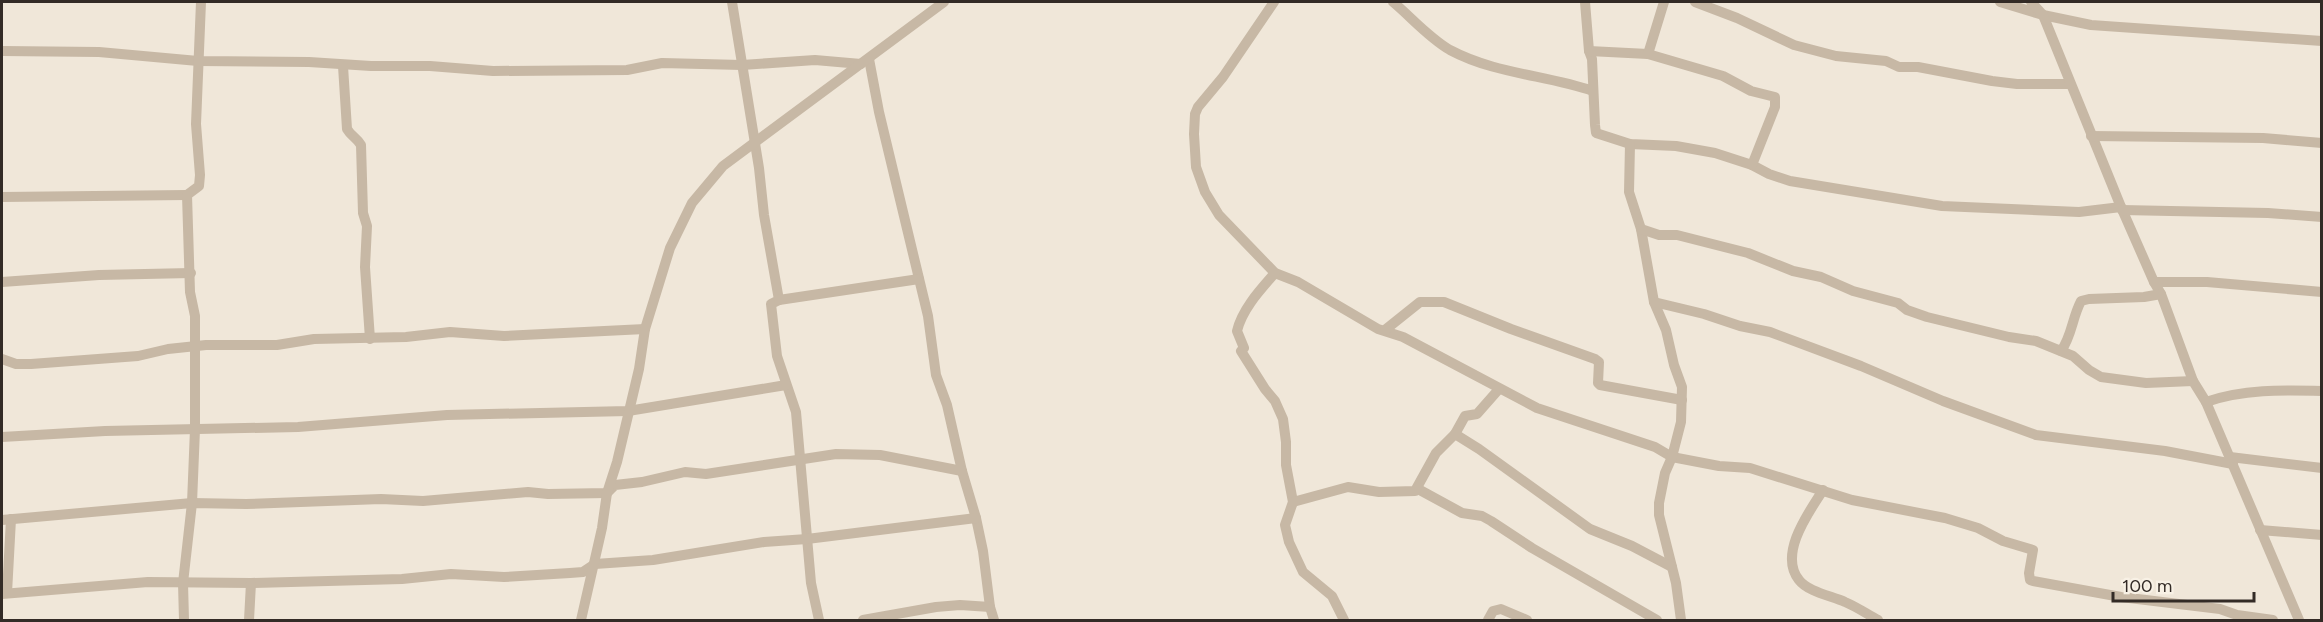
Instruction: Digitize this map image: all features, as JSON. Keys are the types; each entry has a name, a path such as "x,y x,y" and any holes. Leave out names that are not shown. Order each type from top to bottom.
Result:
{"street":[{"path":"2,197 187,195 199,186 196,124 201,2"},
{"path":"732,2 779,300"},
{"path":"581,621 595,564 607,493 617,462 639,369 645,329 670,248 692,203 723,166 944,2"},
{"path":"1274,2 1223,77 1198,107 1195,114 1194,134 1198,174 1211,204 1275,273 1298,282 1378,329 1385,330 1537,408 1655,447 1672,457 1719,466 1750,468 1852,500 1945,518 1978,528 2003,541 2033,550 2029,573 2030,580 2033,581 2121,597 2220,609 2237,615 2273,621"},
{"path":"1393,2 1449,49 1510,72 1569,82 1593,91"},
{"path":"1585,2 1589,51 1592,60 1596,133 1630,144 1688,147 1752,165 1790,181 1942,206 2079,212 2122,208 2322,217"},
{"path":"1648,54 1664,2"},
{"path":"1695,2 1737,18 1794,45 1829,54 1886,61 1899,67 1918,67 1992,81 2018,84 2070,84"},
{"path":"2000,2 2038,6 2091,25 2322,41"},
{"path":"2038,6 2091,136 2161,294 2193,381 2206,402 2299,621"},
{"path":"2,51 99,52 198,61 309,62 343,66 430,66 493,71 627,70 662,63 742,65 815,60 865,62"},
{"path":"1589,51 1648,54 1723,76 1751,92 1775,97 1775,107 1752,165"},
{"path":"865,62 928,316 936,375 947,405 962,471 976,518 994,621"},
{"path":"343,66 347,129 361,146 363,213 367,226 364,267 370,339"},
{"path":"2091,136 2263,138 2322,143"},
{"path":"1630,144 1629,192 1641,229 1654,302 1666,330 1682,387 1681,422 1672,457 1665,473 1659,502 1659,515 1672,567 1681,621"},
{"path":"184,621 183,583 192,503 195,429 195,316 190,292 191,273 186,241 189,226 187,195"},
{"path":"1641,229 1659,235 1677,236 1748,253 1793,271 1821,277 1853,291 1898,303 1907,310 1920,315 2036,341 2073,356 2101,377 2146,382 2193,381"},
{"path":"2,282 99,275 191,273"},
{"path":"1275,273 1257,294 1237,331 1244,348 1241,351 1264,389 1275,400 1283,418 1286,465 1293,502 1285,525 1286,533 1303,572 1336,602 1344,621"},
{"path":"814,621 820,620 811,584 796,412 777,356 771,304 779,300 919,279"},
{"path":"2154,282 2216,283 2321,291"},
{"path":"2061,351 2068,341 2076,310 2081,301 2161,294"},
{"path":"1385,330 1420,302 1425,300 1444,302 1595,359 1599,362 1598,383 1600,385 1682,400"},
{"path":"1654,302 1770,332 1861,366 1943,401 2036,435 2231,461 2322,468"},
{"path":"2,359 16,364 49,363 138,356 168,349 195,348 206,345 277,345 314,339 406,338 450,332 514,336 645,329"},
{"path":"2,437 298,427 447,415 628,411 786,385"},
{"path":"1293,502 1348,487 1412,493 1418,489 1436,453 1455,434 1465,417 1477,414 1499,389"},
{"path":"2206,402 2227,395 2247,393 2322,391"},
{"path":"1455,434 1590,529 1632,546 1672,567"},
{"path":"962,471 880,455 836,454 706,474 685,472 642,482 615,485 607,493 528,492 423,501 381,499 246,504 192,503 6,519 4,594 148,582 251,583 402,579 451,574 530,576 583,572 595,564 653,560 764,542 807,539 976,518"},
{"path":"1418,489 1462,513 1491,521 1532,548 1657,621"},
{"path":"1823,490 1798,531 1792,553 1794,572 1799,581 1806,586 1848,603 1878,621"},
{"path":"2260,530 2322,535"},
{"path":"249,621 251,583"},
{"path":"863,621 960,605 990,607"},
{"path":"1488,621 1493,611 1500,609 1527,621"}]}
